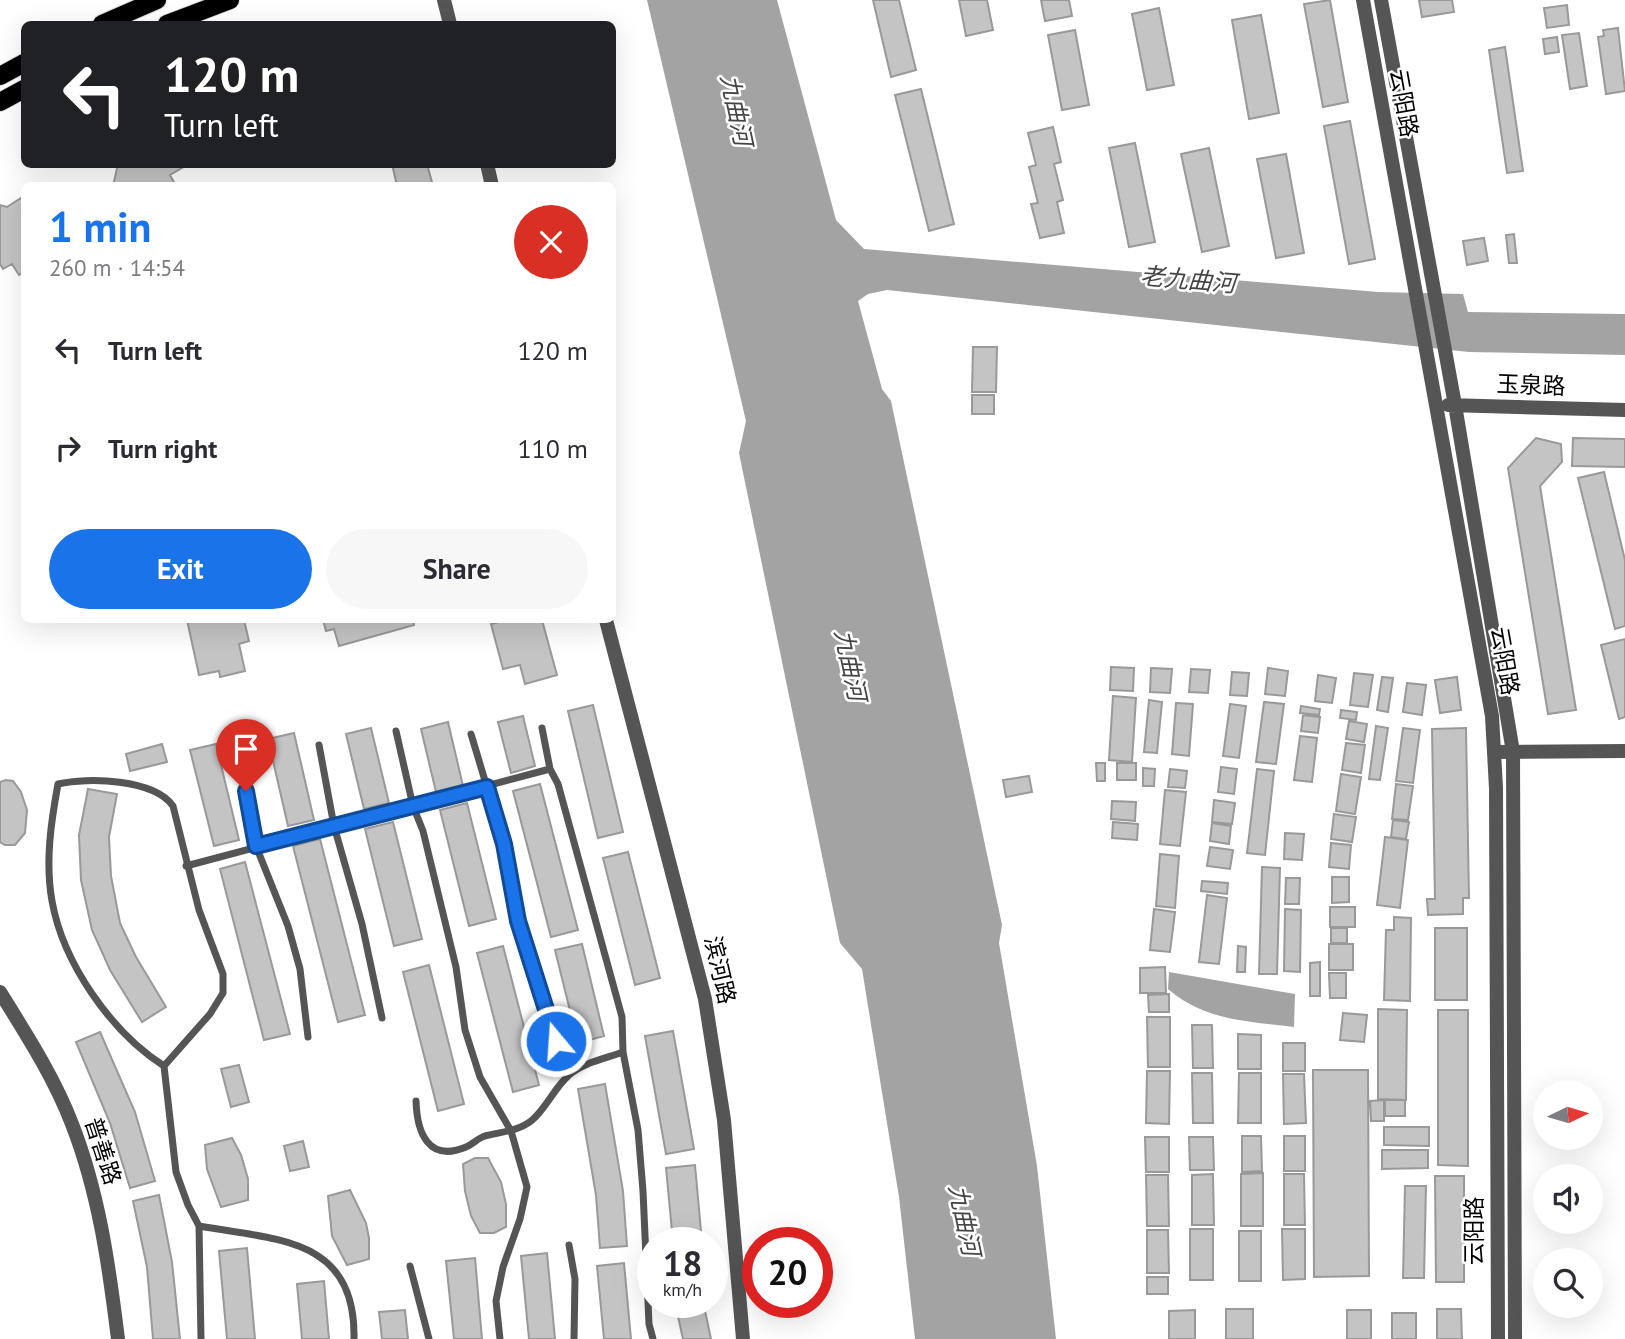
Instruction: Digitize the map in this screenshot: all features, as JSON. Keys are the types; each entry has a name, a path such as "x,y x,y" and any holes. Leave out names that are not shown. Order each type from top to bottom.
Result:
{"main road":[{"path":"109,21 157,0"},
{"path":"175,21 230,0"},
{"path":"0,76 21,65"},
{"path":"0,102 21,91"}],"street":[{"path":"444,0 449,21"},
{"name":"云阳路","path":"1363,0 1489,702 1494,752 1497,1339"},
{"name":"云阳路","path":"1381,0 1455,405 1513,752 1515,1339"},
{"name":"玉泉路","path":"1436,405 1625,410"},
{"name":"滨河路","path":"607,623 705,999 724,1120 743,1339"},
{"path":"1494,752 1625,751"},
{"name":"普善路","path":"0,992 42,1060 72,1124 93,1189 107,1250 118,1339"}],"lane":[{"path":"542,728 550,769 558,783 622,1017 624,1052 638,1130 649,1324 653,1339"},
{"path":"396,731 456,967 465,1030 480,1077 511,1131 527,1187 520,1219 503,1267 496,1301 500,1339"},
{"path":"471,734 504,844 513,899 530,964 569,1074"},
{"path":"318,745 334,826 362,924 382,1018"},
{"path":"241,757 256,846 288,926 300,969 308,1037"},
{"path":"187,866 550,769"},
{"path":"164,1066 147,1055 111,1018 89,990 65,943 52,902 49,870 51,821 58,784 75,780 130,784 167,796 179,823 199,910 219,958 223,974 223,993 210,1014 164,1066 176,1172 199,1226 201,1339"},
{"path":"416,1101 416,1120 423,1139 435,1149 449,1151 467,1147 482,1137 511,1131 530,1122 569,1074 624,1052"},
{"path":"199,1226 279,1239 314,1252 337,1272 348,1290 355,1315 355,1339"},
{"path":"569,1245 575,1279 574,1339"},
{"path":"410,1266 429,1339"}],"water":[{"path":"647,0 777,0 836,220 864,249 1378,292 1463,294 1468,312 1625,314 1625,355 1469,352 887,290 868,294 858,301 882,389 891,401 1002,925 999,943 1037,1166 1056,1339 915,1339 899,1197 862,969 840,943 739,453 746,421"},
{"path":"1169,972 1295,994 1294,1027 1227,1018 1197,1008 1168,989"}],"building":[{"path":"873,0 899,0 916,70 891,77"},
{"path":"959,0 987,0 993,30 966,36"},
{"path":"1041,0 1069,0 1072,16 1045,21"},
{"path":"1330,0 1348,102 1323,107 1304,4"},
{"path":"1419,0 1452,0 1454,12 1422,17"},
{"path":"1567,5 1569,25 1547,28 1544,8"},
{"path":"1159,8 1174,85 1147,90 1132,14"},
{"path":"1261,15 1279,113 1249,119 1232,20"},
{"path":"1618,28 1625,91 1606,94 1598,37 1604,36 1603,30"},
{"path":"1075,30 1089,105 1062,110 1048,35"},
{"path":"1579,33 1587,86 1570,89 1562,35"},
{"path":"1557,37 1559,52 1545,54 1543,39"},
{"path":"1505,47 1523,171 1507,173 1489,50"},
{"path":"921,89 954,224 929,231 895,95"},
{"path":"1350,121 1375,259 1349,264 1324,126"},
{"path":"1053,127 1061,162 1054,164 1063,200 1057,202 1064,233 1040,238 1031,204 1038,203 1029,167 1036,165 1028,133"},
{"path":"1135,143 1155,242 1129,247 1109,148"},
{"path":"1209,148 1229,246 1202,252 1181,154"},
{"path":"1286,154 1304,253 1276,258 1257,159"},
{"path":"117,168 182,168 170,175 174,182 114,182"},
{"path":"393,168 428,168 432,182 396,182"},
{"path":"21,198 19,275 12,264 3,269 0,264 0,205 7,207"},
{"path":"1514,234 1517,263 1509,263 1506,235"},
{"path":"1484,238 1488,261 1467,265 1463,241"},
{"path":"973,347 997,347 996,392 972,392"},
{"path":"972,395 994,395 994,414 972,414"},
{"path":"1536,438 1561,444 1562,462 1540,486 1576,710 1548,714 1508,468"},
{"path":"1573,438 1625,439 1625,467 1572,466"},
{"path":"1604,472 1625,560 1625,626 1615,629 1578,478"},
{"path":"188,623 245,623 249,641 239,644 245,671 220,677 219,671 199,675"},
{"path":"324,623 414,625 339,646 334,629 326,631"},
{"path":"543,623 557,675 525,684 520,665 503,669 491,624"},
{"path":"1625,639 1625,717 1619,719 1601,645"},
{"path":"1111,667 1134,668 1133,691 1110,690"},
{"path":"1151,668 1172,669 1170,693 1150,692"},
{"path":"1268,668 1288,671 1285,696 1265,694"},
{"path":"1191,669 1210,670 1208,693 1189,692"},
{"path":"1232,672 1249,673 1247,696 1230,695"},
{"path":"1354,673 1373,675 1368,707 1350,705"},
{"path":"1318,675 1336,678 1332,703 1315,701"},
{"path":"1382,677 1393,678 1388,712 1377,710"},
{"path":"1457,677 1461,710 1440,713 1435,680"},
{"path":"1407,683 1426,685 1422,715 1403,712"},
{"path":"1113,696 1136,698 1132,762 1109,760"},
{"path":"1149,700 1162,702 1157,753 1144,752"},
{"path":"1264,702 1284,704 1276,764 1256,762"},
{"path":"1176,703 1193,704 1189,756 1172,754"},
{"path":"1230,704 1246,706 1239,758 1223,756"},
{"path":"593,705 623,832 598,838 568,711"},
{"path":"1301,706 1320,709 1319,715 1300,713"},
{"path":"1341,710 1357,712 1356,720 1340,718"},
{"path":"1303,715 1320,717 1318,733 1301,731"},
{"path":"523,716 535,766 511,773 498,722"},
{"path":"1349,721 1367,724 1364,742 1346,739"},
{"path":"448,722 463,786 436,792 421,729"},
{"path":"1376,726 1388,728 1380,780 1369,779"},
{"path":"371,728 389,803 364,809 346,734"},
{"path":"1403,728 1420,730 1413,783 1396,781"},
{"path":"1466,728 1469,898 1463,898 1463,914 1428,915 1427,899 1435,899 1432,729"},
{"path":"294,733 314,820 288,826 268,739"},
{"path":"1300,736 1317,738 1312,782 1294,780"},
{"path":"1346,743 1365,745 1361,773 1342,770"},
{"path":"162,744 167,762 130,771 126,754"},
{"path":"216,744 239,840 214,846 190,750"},
{"path":"1096,763 1105,763 1105,781 1097,781"},
{"path":"1117,763 1136,763 1136,780 1117,780"},
{"path":"1221,767 1237,769 1234,794 1218,792"},
{"path":"1143,768 1155,769 1154,786 1143,786"},
{"path":"1170,769 1187,771 1185,788 1168,787"},
{"path":"1257,769 1274,771 1265,855 1247,853"},
{"path":"1341,774 1361,777 1355,814 1336,811"},
{"path":"1029,776 1032,792 1006,797 1003,780"},
{"path":"13,781 21,792 27,810 25,833 15,845 0,842 0,782"},
{"path":"540,784 578,930 551,937 513,791"},
{"path":"1396,784 1413,786 1408,820 1392,819"},
{"path":"88,789 117,794 109,837 111,876 120,923 136,957 166,1007 142,1022 110,970 92,930 81,880 79,835"},
{"path":"1165,790 1186,792 1180,846 1160,844"},
{"path":"1214,800 1235,803 1232,824 1212,822"},
{"path":"1112,801 1136,802 1135,821 1111,819"},
{"path":"467,803 496,919 469,926 440,810"},
{"path":"1334,814 1356,817 1352,842 1331,839"},
{"path":"1393,820 1409,822 1406,839 1391,837"},
{"path":"393,822 422,939 394,946 365,829"},
{"path":"1113,822 1138,824 1137,840 1112,838"},
{"path":"1212,823 1231,826 1229,844 1210,841"},
{"path":"1285,833 1304,834 1302,860 1284,859"},
{"path":"1385,837 1408,840 1400,908 1377,905"},
{"path":"320,839 365,1015 338,1022 293,846"},
{"path":"1331,843 1351,845 1349,869 1329,867"},
{"path":"1210,847 1233,850 1230,869 1207,866"},
{"path":"628,852 660,978 635,985 603,858"},
{"path":"1160,854 1179,856 1175,908 1156,906"},
{"path":"245,862 290,1034 264,1040 220,869"},
{"path":"1262,867 1280,868 1277,974 1259,974"},
{"path":"1332,877 1349,877 1349,902 1332,903"},
{"path":"1286,878 1300,878 1299,904 1285,904"},
{"path":"1202,881 1228,883 1227,894 1201,891"},
{"path":"1207,895 1227,898 1219,964 1199,962"},
{"path":"1330,907 1355,907 1355,927 1330,927"},
{"path":"1154,909 1175,912 1170,952 1150,950"},
{"path":"1285,909 1301,910 1300,972 1284,971"},
{"path":"1394,917 1411,918 1410,1001 1384,1000 1386,930 1394,930"},
{"path":"1331,928 1347,928 1347,943 1331,943"},
{"path":"1435,928 1467,928 1467,1000 1435,1000"},
{"path":"582,944 604,1036 578,1043 555,950"},
{"path":"1329,944 1353,944 1353,970 1329,970"},
{"path":"503,946 539,1085 513,1092 477,953"},
{"path":"1238,946 1246,947 1245,972 1237,972"},
{"path":"1320,962 1320,996 1310,996 1310,963"},
{"path":"429,965 464,1104 438,1111 403,972"},
{"path":"1165,967 1166,993 1140,993 1140,968"},
{"path":"1329,973 1346,973 1346,998 1330,998"},
{"path":"1169,994 1169,1012 1149,1012 1148,995"},
{"path":"1378,1009 1407,1010 1406,1100 1378,1099"},
{"path":"1438,1010 1468,1010 1468,1166 1438,1165"},
{"path":"1343,1013 1367,1015 1364,1042 1340,1040"},
{"path":"1147,1017 1170,1017 1170,1067 1148,1067"},
{"path":"1192,1025 1212,1025 1213,1068 1193,1068"},
{"path":"673,1031 694,1149 666,1154 645,1036"},
{"path":"100,1032 135,1112 155,1181 130,1188 110,1123 76,1042"},
{"path":"1238,1034 1261,1035 1261,1069 1238,1069"},
{"path":"1283,1043 1305,1043 1305,1071 1283,1071"},
{"path":"239,1065 249,1102 231,1107 221,1069"},
{"path":"1313,1070 1368,1070 1369,1276 1314,1277"},
{"path":"1147,1071 1170,1071 1169,1124 1146,1123"},
{"path":"1192,1073 1212,1073 1213,1123 1193,1123"},
{"path":"1239,1073 1261,1073 1261,1123 1238,1123"},
{"path":"1283,1074 1304,1074 1306,1123 1284,1124"},
{"path":"605,1084 623,1191 627,1246 600,1248 596,1195 578,1089"},
{"path":"1384,1100 1384,1121 1371,1121 1370,1101"},
{"path":"1385,1100 1405,1100 1405,1116 1385,1116"},
{"path":"1384,1127 1429,1127 1429,1146 1384,1145"},
{"path":"1242,1136 1261,1136 1262,1171 1242,1172"},
{"path":"1284,1136 1305,1136 1305,1171 1284,1171"},
{"path":"1145,1137 1169,1137 1169,1172 1146,1172"},
{"path":"1189,1137 1213,1137 1214,1170 1190,1170"},
{"path":"232,1138 241,1155 248,1179 248,1200 221,1207 207,1169 205,1145"},
{"path":"303,1141 309,1167 290,1171 284,1146"},
{"path":"1382,1150 1428,1150 1428,1168 1382,1169"},
{"path":"475,1158 488,1158 501,1182 506,1204 506,1227 494,1233 480,1233 471,1216 465,1191 463,1164"},
{"path":"695,1165 701,1227 672,1227 666,1168"},
{"path":"1263,1173 1263,1226 1241,1226 1241,1174"},
{"path":"1213,1174 1214,1225 1192,1225 1192,1175"},
{"path":"1284,1174 1304,1174 1305,1225 1284,1225"},
{"path":"1146,1175 1168,1175 1169,1226 1147,1226"},
{"path":"1435,1176 1464,1176 1464,1282 1436,1282"},
{"path":"1405,1186 1426,1186 1424,1278 1403,1278"},
{"path":"350,1190 366,1223 369,1259 347,1265 332,1236 328,1196"},
{"path":"159,1195 172,1262 180,1339 153,1339 147,1267 133,1201"},
{"path":"1190,1229 1213,1229 1213,1280 1190,1280"},
{"path":"1282,1229 1305,1229 1305,1279 1283,1280"},
{"path":"1147,1230 1168,1230 1169,1273 1147,1273"},
{"path":"1239,1231 1261,1231 1261,1281 1239,1281"},
{"path":"247,1248 255,1339 227,1339 219,1251"},
{"path":"547,1253 555,1339 529,1339 521,1256"},
{"path":"475,1258 482,1339 454,1339 446,1261"},
{"path":"624,1263 631,1339 604,1339 597,1266"},
{"path":"1147,1277 1168,1277 1168,1294 1147,1294"},
{"path":"324,1281 329,1339 302,1339 297,1284"},
{"path":"1226,1309 1253,1309 1253,1339 1226,1339"},
{"path":"1437,1309 1461,1309 1462,1339 1437,1339"},
{"path":"405,1310 408,1339 382,1339 379,1312"},
{"path":"1195,1310 1195,1339 1169,1339 1169,1311"},
{"path":"1347,1310 1371,1310 1371,1339 1347,1339"},
{"path":"1392,1313 1416,1313 1416,1339 1392,1339"},
{"path":"678,1318 707,1318 711,1339 683,1339"}],"route":[{"path":"246,791 256,846 487,787 504,844 518,921 556,1041"}],"water label":[{"name":"九曲河","path":"736,110"},
{"name":"老九曲河","path":"1188,280"},
{"name":"九曲河","path":"850,665"},
{"name":"九曲河","path":"964,1220"}]}
